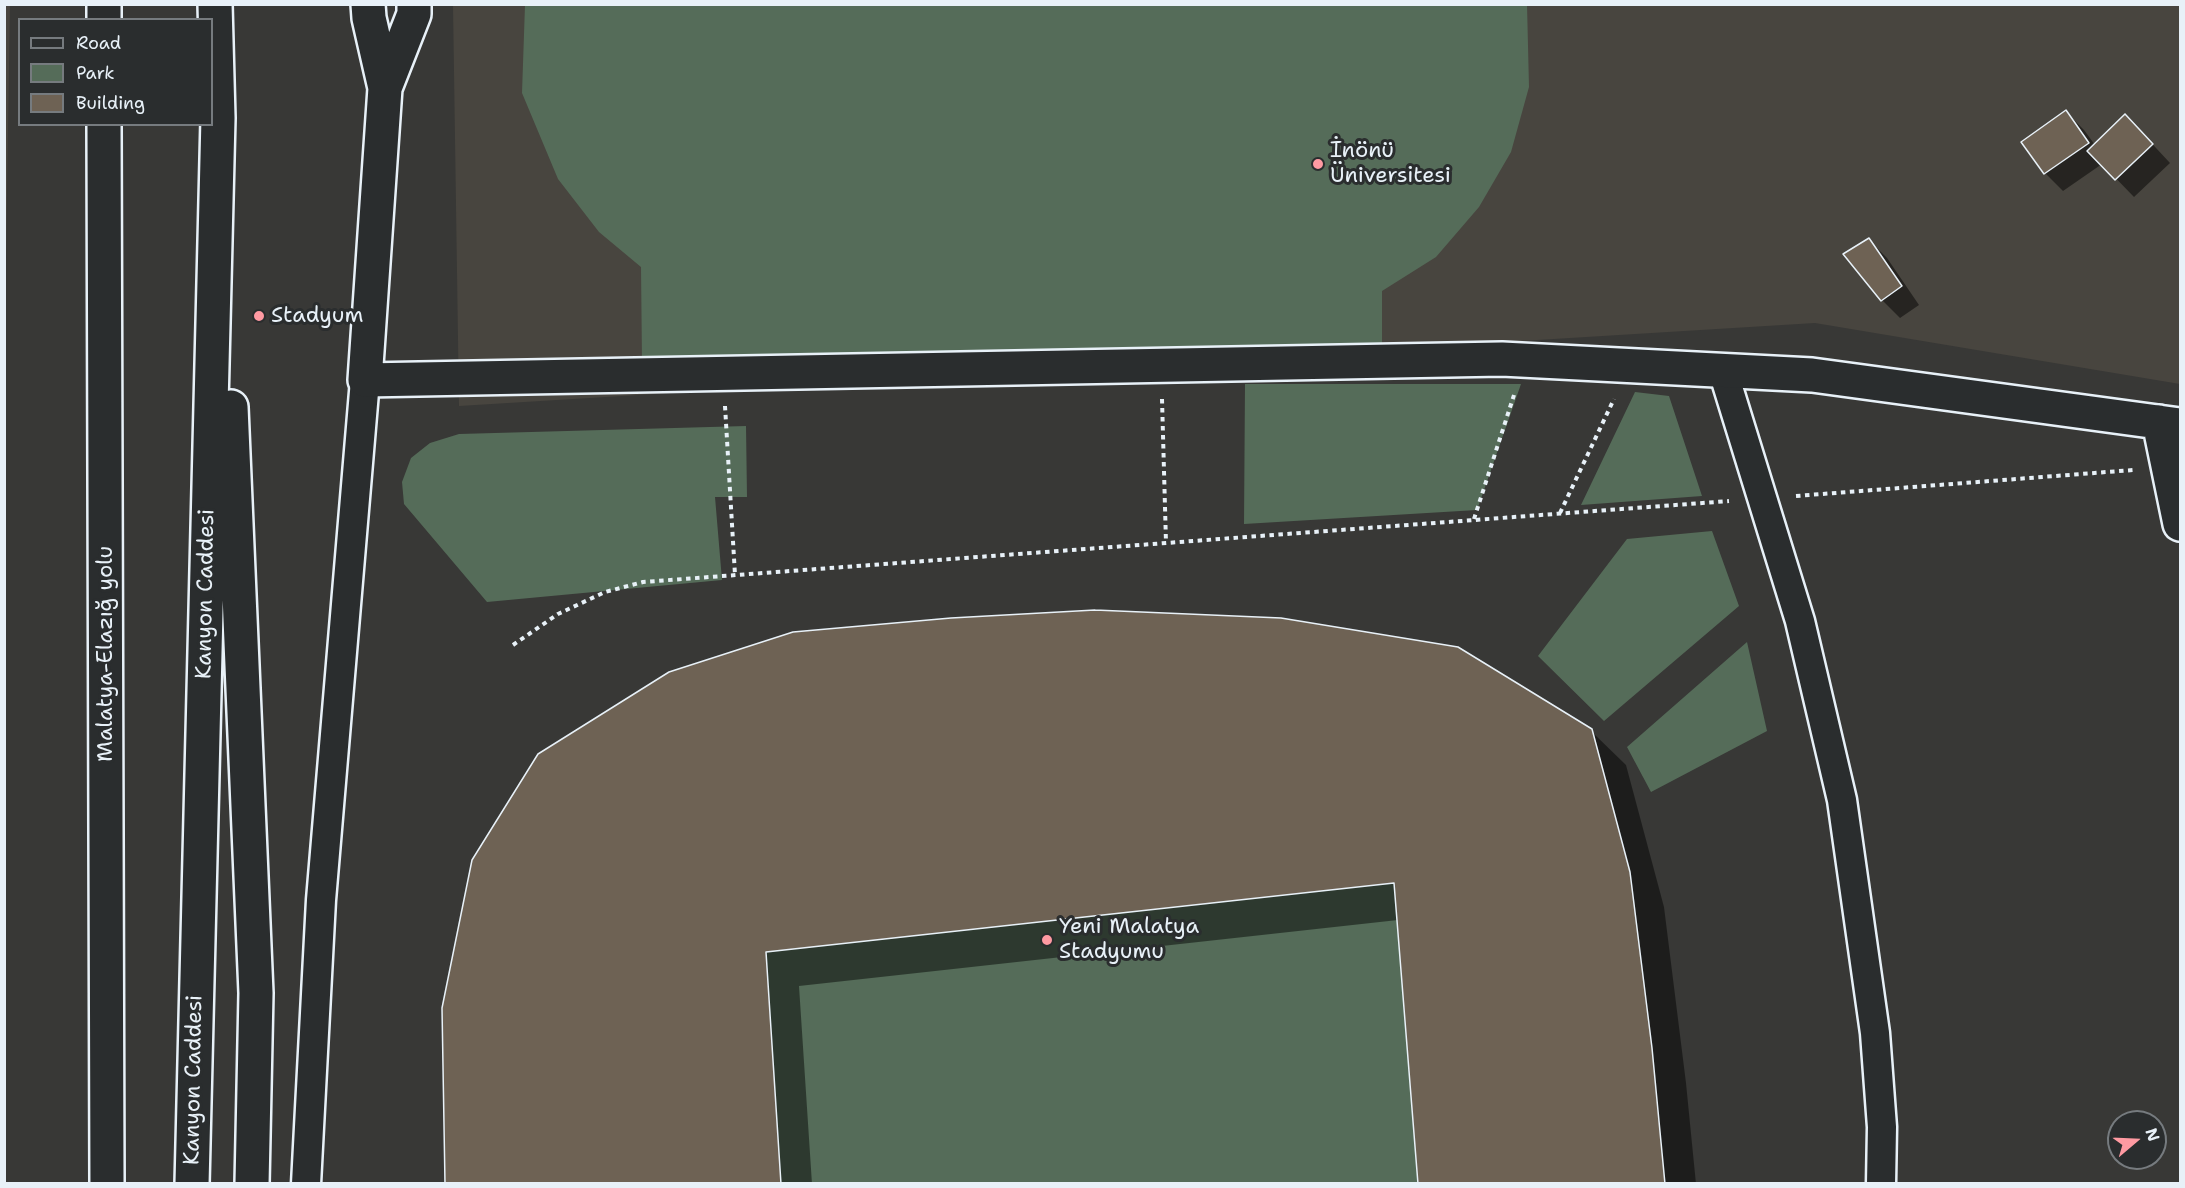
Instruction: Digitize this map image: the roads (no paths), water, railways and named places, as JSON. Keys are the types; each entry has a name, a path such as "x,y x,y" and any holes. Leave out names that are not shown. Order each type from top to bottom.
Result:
{"main road":[{"name":"Kanyon Caddesi","path":"192,1184 218,118 215,4"},
{"path":"368,4 385,88 365,380 1525,360 1812,375 2170,423 2169,467 2181,524"},
{"path":"385,88 414,14 414,4"},
{"path":"218,118 256,993 252,1184"},
{"name":"Malatya-Elazığ yolu","path":"104,126 107,1184"}],"street":[{"path":"1724,371 1800,621 1842,800 1875,1033 1882,1127 1881,1184"},
{"path":"306,1184 321,900 365,380"}],"place":[{"name":"İnönü Üniversitesi","path":"1318,164"},
{"name":"Stadyum","path":"259,316"},
{"name":"Yeni Malatya Stadyumu","path":"1047,940"}]}
